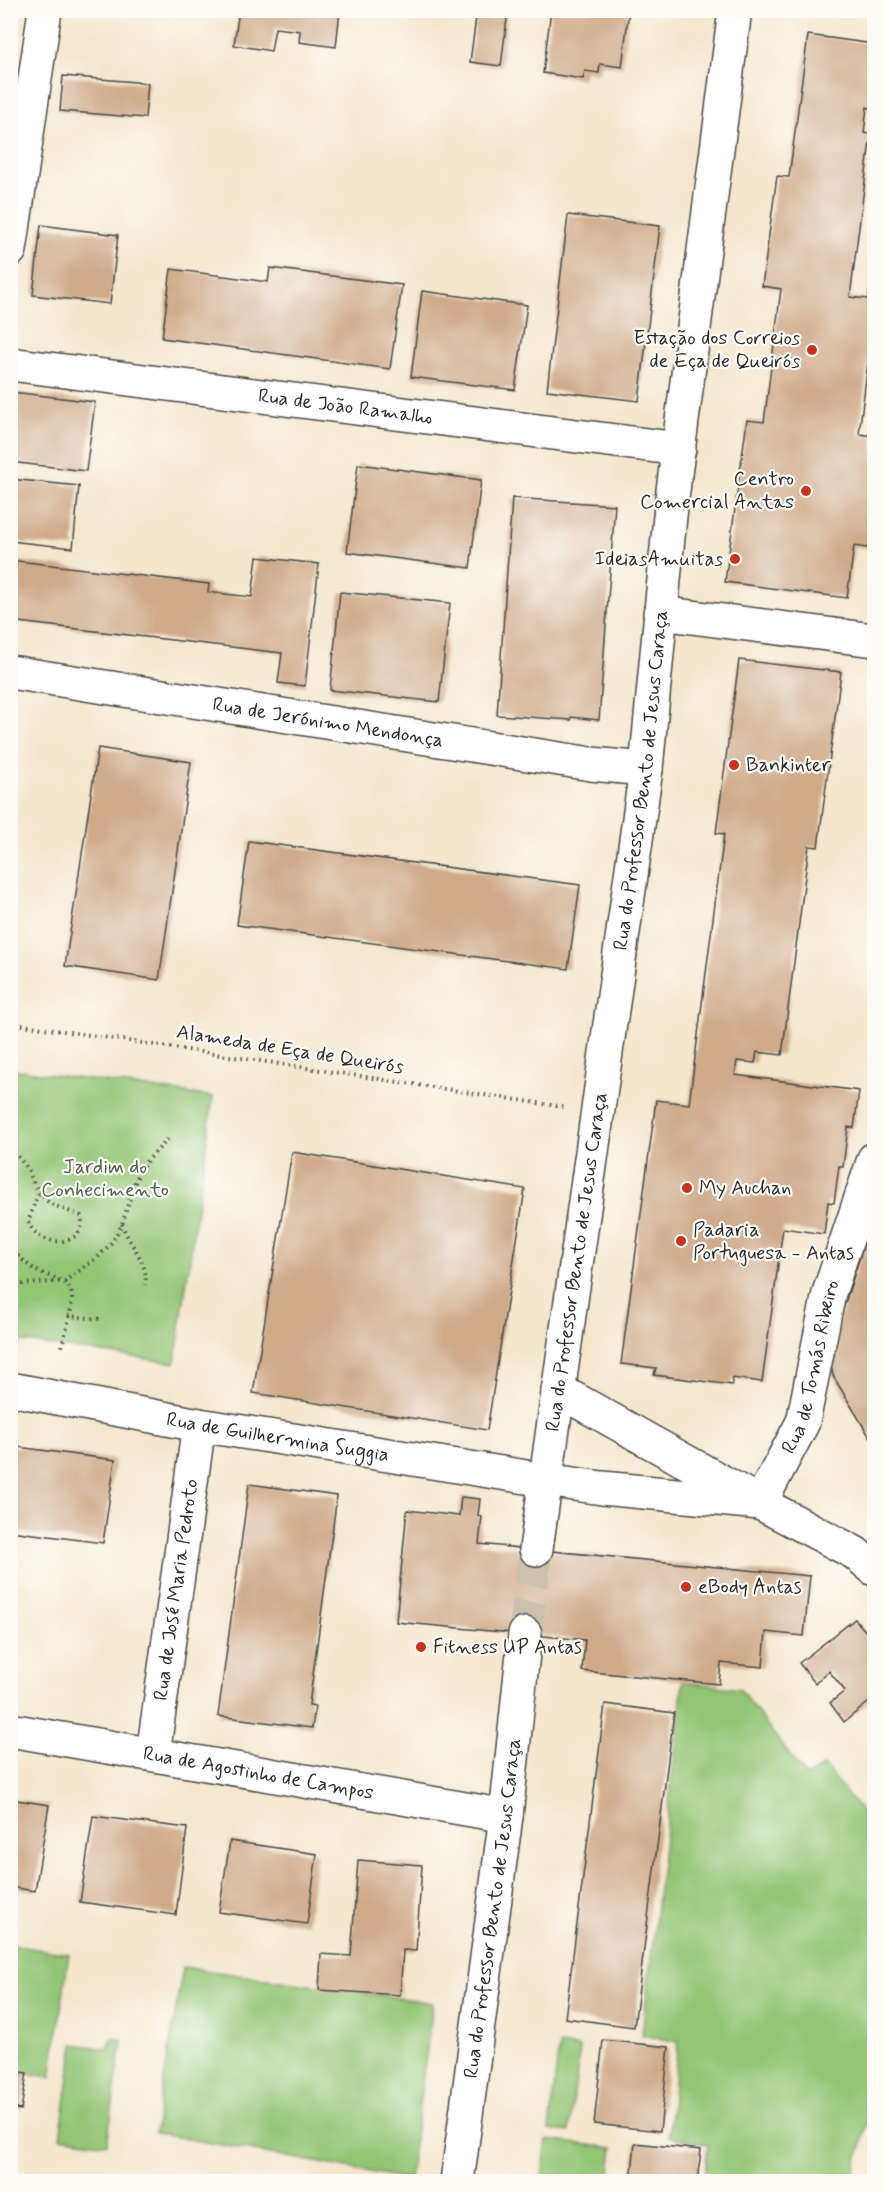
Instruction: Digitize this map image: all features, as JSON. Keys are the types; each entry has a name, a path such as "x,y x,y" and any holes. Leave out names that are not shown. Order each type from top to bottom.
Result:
{"street":[{"path":"10,250 45,10"},
{"name":"Rua do Professor Bento de Jesus Caraça","path":"536,1549 646,770 660,614 679,449 735,10"},
{"name":"Rua de João Ramalho","path":"10,364 679,449"},
{"path":"660,614 874,640"},
{"name":"Rua de Jerónimo Mendonça","path":"10,672 579,762 646,770"},
{"name":"Rua de Tomás Ribeiro","path":"760,1503 802,1422 830,1293 874,1159"},
{"name":"Rua de Guilhermina Suggia","path":"10,1389 200,1425 545,1480 602,1488 760,1503"},
{"path":"558,1390 760,1503 855,1553 874,1569"},
{"name":"Rua de José Maria Pedroto","path":"153,1754 200,1425"},
{"name":"Rua do Professor Bento de Jesus Caraça","path":"457,2181 506,1816 525,1634"},
{"name":"Rua de Agostinho de Campos","path":"10,1730 506,1816"}],"path":[{"name":"Alameda de Eça de Queirós","path":"10,1023 565,1108"},
{"path":"10,1285 65,1281 98,1257 113,1241 122,1224 136,1179 146,1162 169,1138"},
{"path":"10,1147 28,1169 39,1191 51,1204 81,1216 83,1222 81,1230 74,1237 62,1242 52,1241 32,1230 28,1222 39,1191"},
{"path":"122,1224 144,1269 145,1285"},
{"path":"10,1246 26,1263 39,1271 65,1281 71,1293 62,1347"},
{"path":"68,1317 100,1319"}],"green space":[{"name":"Jardim do Conhecimento","path":"11,1069 213,1097 175,1363 11,1340"},
{"path":"683,1682 740,1689 806,1777 824,1766 874,1827 874,2096 852,2181 704,2181 708,2145 669,2136 678,2042 642,2035"},
{"path":"11,1945 69,1954 51,2077 11,2071"},
{"path":"183,1967 433,2003 409,2179 155,2133"},
{"path":"111,2038 122,2040 107,2144 60,2137 74,2044 109,2049"},
{"path":"559,2045 580,2048 569,2132 549,2130"},
{"path":"547,2140 613,2148 609,2181 542,2181"}],"building":[{"path":"239,10 340,10 336,47 299,42 300,31 275,28 271,51 234,45"},
{"path":"477,10 508,10 501,66 470,62"},
{"path":"551,10 629,10 622,67 600,64 599,73 585,71 583,79 543,73"},
{"path":"808,35 874,44 874,118 871,118 872,109 867,107 864,133 871,134 850,297 868,299 874,260 874,314 859,434 874,436 874,549 854,546 847,598 725,582 747,420 764,422 781,289 762,286 777,176 789,177"},
{"path":"63,76 148,83 145,118 60,111"},
{"path":"568,215 660,226 639,401 547,390"},
{"path":"41,225 118,235 110,304 33,295"},
{"path":"270,268 402,285 390,369 162,338 171,269 268,282"},
{"path":"422,291 527,305 515,390 411,377"},
{"path":"12,392 95,402 86,471 10,462"},
{"path":"358,464 481,480 470,568 347,552"},
{"path":"10,479 79,486 73,548 10,541"},
{"path":"512,498 615,505 599,720 497,715"},
{"path":"257,557 319,564 305,686 278,683 282,653 10,621 10,560 209,584 208,592 252,597"},
{"path":"340,592 450,603 439,702 330,690"},
{"path":"739,660 841,672 818,847 809,846 782,1055 757,1052 755,1063 737,1061 735,1075 859,1091 854,1128 848,1127 843,1167 839,1166 834,1203 828,1202 824,1234 783,1228 762,1382 732,1378 732,1385 654,1375 656,1368 621,1364 656,1100 689,1104 724,834 716,833"},
{"path":"98,748 191,762 159,980 65,966"},
{"path":"249,841 580,885 568,969 237,925"},
{"path":"292,1152 525,1189 487,1430 253,1393"},
{"path":"874,1213 874,1444 833,1376 831,1364 839,1322"},
{"path":"10,1446 115,1460 103,1543 10,1531"},
{"path":"249,1484 337,1496 309,1705 315,1706 312,1728 218,1716"},
{"path":"461,1497 480,1499 478,1516 482,1517 479,1544 810,1576 804,1636 766,1632 763,1667 721,1663 719,1684 582,1671 585,1640 396,1622 407,1510 459,1516"},
{"path":"855,1619 867,1633 872,1630 874,1633 874,1698 844,1722 830,1703 845,1691 829,1671 815,1683 799,1663"},
{"path":"605,1704 674,1713 634,2027 565,2018"},
{"path":"10,1799 49,1805 35,1891 10,1887"},
{"path":"93,1816 187,1828 176,1915 80,1902"},
{"path":"230,1841 317,1854 307,1924 219,1912"},
{"path":"358,1860 422,1865 416,1951 403,1950 400,1995 319,1990 321,1954 351,1956"},
{"path":"603,2040 669,2047 660,2131 594,2124"},
{"path":"10,2071 27,2073 21,2110 10,2108"},
{"path":"635,2143 701,2150 697,2182 631,2182"}],"tunnel":[{"path":"525,1634 536,1549"}],"place":[{"name":"Estação dos Correios de Eça de Queirós","path":"812,350"},
{"name":"Centro Comercial Antas","path":"806,491"},
{"name":"IdeiasAmuitas","path":"735,559"},
{"name":"Bankinter","path":"734,765"},
{"name":"My Auchan","path":"687,1188"},
{"name":"Padaria Portuguesa - Antas","path":"681,1241"},
{"name":"eBody Antas","path":"686,1587"},
{"name":"Fitness UP Antas","path":"421,1647"}]}
